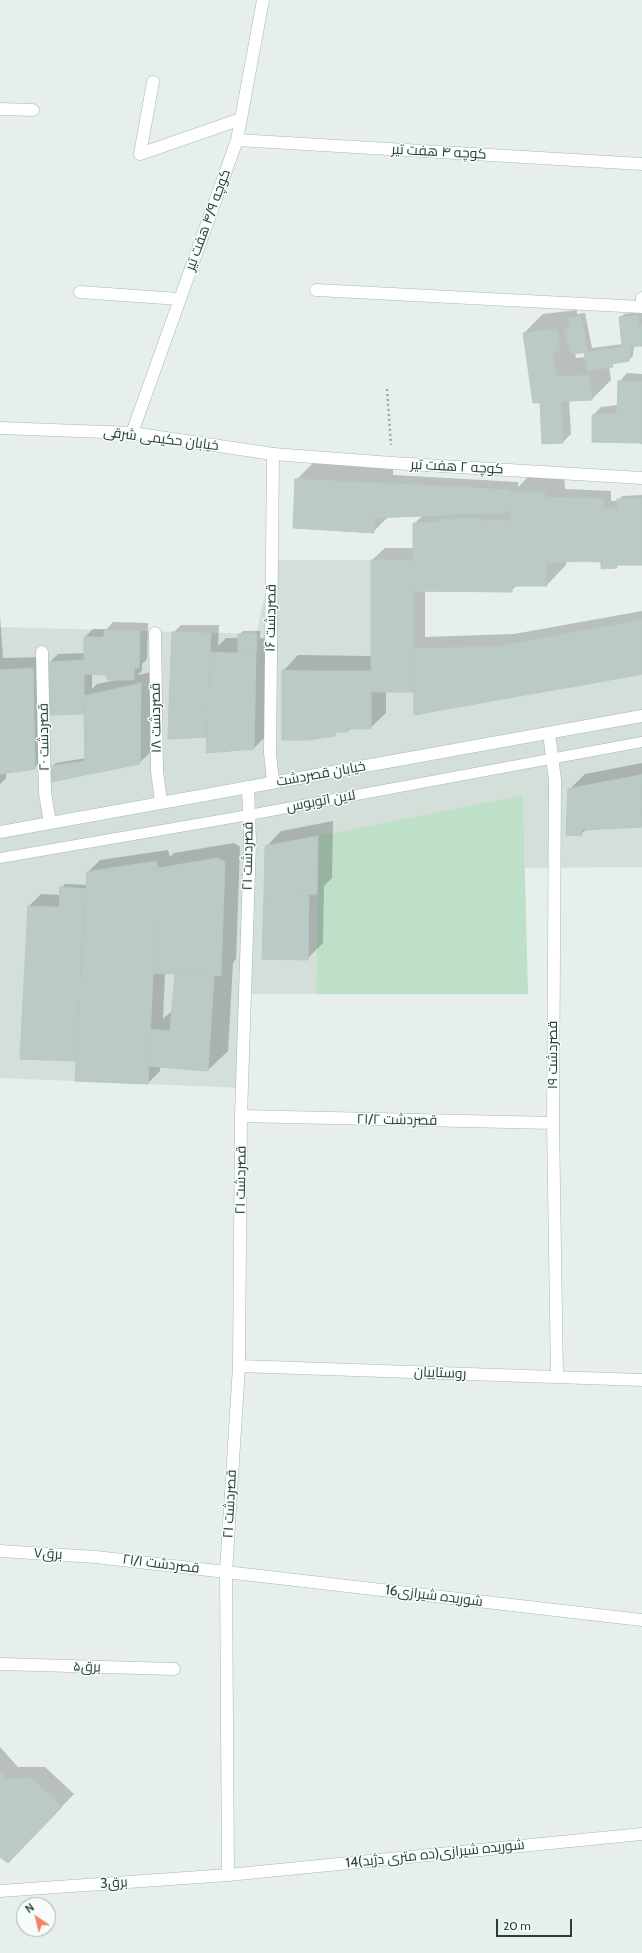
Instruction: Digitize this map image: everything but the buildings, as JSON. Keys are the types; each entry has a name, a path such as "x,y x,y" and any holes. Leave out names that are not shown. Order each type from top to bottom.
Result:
{"street":[{"name":"کوچه ۴/۹ هفت تیر","path":"132,433 237,140 263,0"},
{"path":"153,82 140,154 241,119"},
{"path":"0,109 33,110"},
{"name":"کوچه ۴ هفت تیر","path":"237,140 642,164"},
{"path":"316,290 642,307 642,298"},
{"path":"80,292 179,299"},
{"name":"خیابان حکیمی شرقی","path":"0,428 132,433 273,454"},
{"name":"کوچه ۲ هفت تیر","path":"273,454 392,463 642,478"},
{"name":"قصردشت ۱۶","path":"273,454 270,753 273,782"},
{"name":"قصردشت ۱۸","path":"155,633 157,771 161,802"},
{"name":"قصردشت ۲۰","path":"42,652 45,793 50,823"},
{"name":"خیابان قصردشت","path":"0,832 642,716"},
{"name":"قصردشت ۱۹","path":"549,733 555,780 553,1123 557,1377"},
{"name":"قصردشت ۲۱","path":"228,1875 226,1572 239,1366 241,1116 250,841 248,787"},
{"name":"قصردشت ۲۱/۲","path":"241,1116 553,1123"},
{"name":"روستاییان","path":"239,1366 642,1380"},
{"name":"برق۷","path":"0,1551 96,1556"},
{"name":"قصردشت ۲۱/۱","path":"96,1556 226,1572"},
{"name":"شوریده شیرازی16","path":"226,1572 642,1620"},
{"name":"برق۵","path":"0,1664 174,1669"},
{"name":"14شوریده شیرازی(ده متری دژبد)","path":"228,1875 642,1834"},
{"name":"3برق","path":"0,1891 228,1875"}],"lane":[{"name":"لاین اتوبوس","path":"0,858 249,815 642,742"}],"path":[{"path":"387,389 392,463"}],"shaded area":[{"path":"273,560 413,560 414,649 501,646 642,620 642,867 525,868 523,795 317,894 316,994 243,994 244,1088 0,1078 0,627 256,634"}],"green space":[{"path":"523,795 528,994 316,994 318,836"}]}
